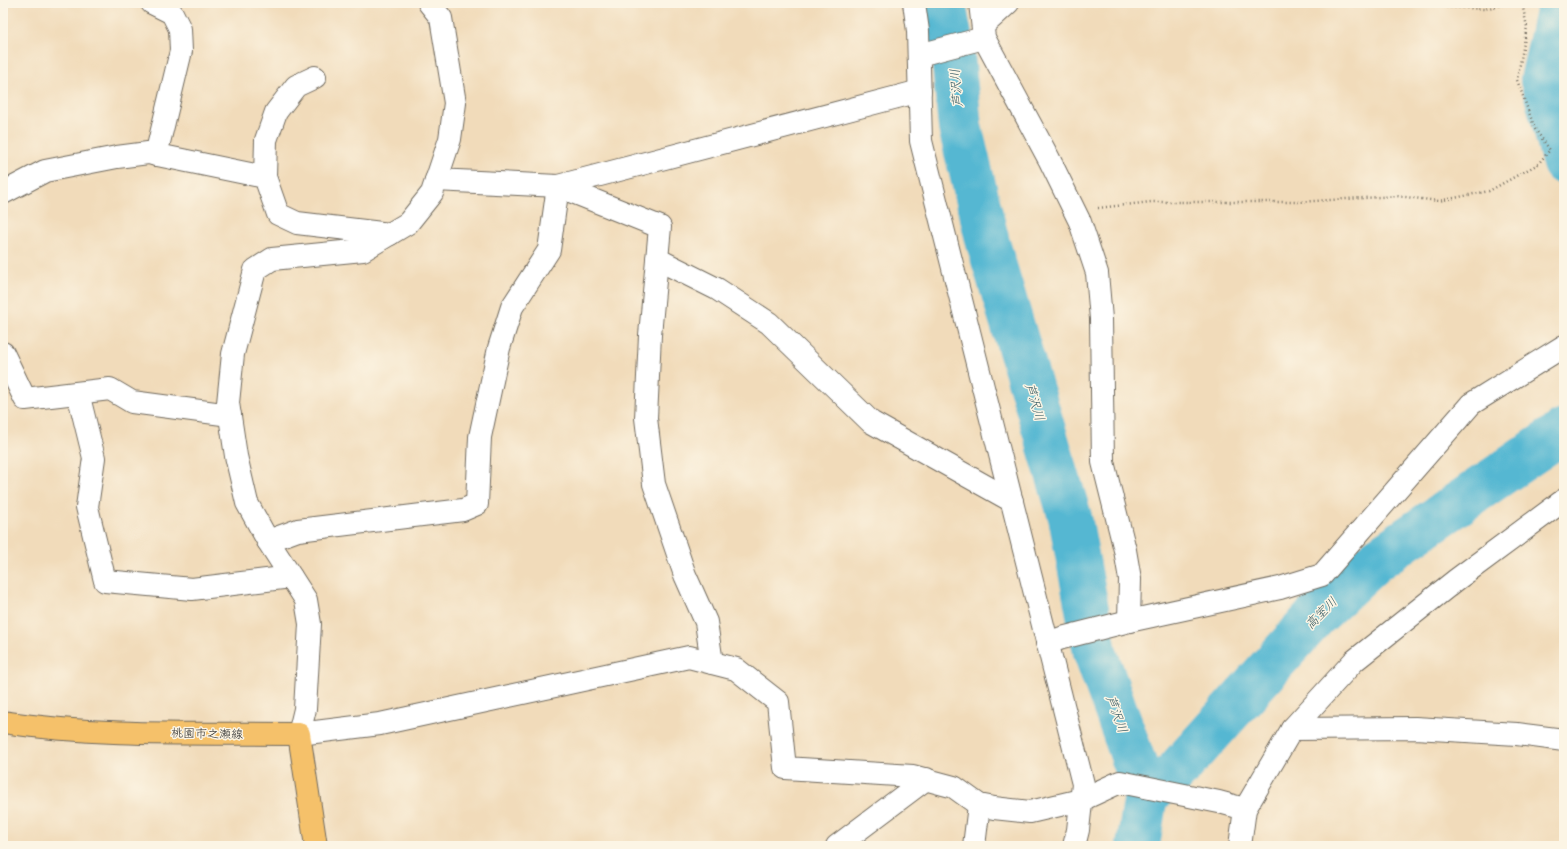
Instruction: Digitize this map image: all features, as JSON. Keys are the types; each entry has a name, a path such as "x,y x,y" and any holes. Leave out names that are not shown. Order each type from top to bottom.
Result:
{"main road":[{"name":"桃園市之瀬線","path":"3,722 35,726 135,732 299,734"},
{"path":"299,734 316,846"}],"street":[{"path":"152,3 172,13 180,29 181,51 156,155"},
{"path":"429,3 440,18 455,104 450,138 432,193 408,223 363,250 272,259 255,270 233,354 228,403 236,456 247,503 268,541 306,600 310,624 305,709 299,734 380,724 689,657 736,669 778,702 785,768 913,776 954,787 979,805 1030,812 1081,800 1120,782 1219,802 1245,809"},
{"path":"914,3 918,32 926,52 920,91 921,141 1012,501 1055,640 1083,784 1078,830 1074,846"},
{"path":"980,3 979,35 1049,159 1075,211 1097,273 1101,318 1103,462 1125,550 1130,579 1122,623"},
{"path":"926,52 979,35 1008,3"},
{"path":"315,77 296,86 276,112 266,140 265,177 278,214 296,223 390,234"},
{"path":"436,180 558,186 920,91"},
{"path":"3,193 45,171 117,157 148,153 265,177"},
{"path":"558,186 660,227 650,335 646,418 654,484 685,575 706,622 712,663"},
{"path":"268,541 298,530 463,510 478,504 480,437 499,348 512,307 549,250 558,186"},
{"path":"657,259 717,289 769,323 871,422 1012,501"},
{"path":"1055,640 1122,623 1280,588 1322,575 1471,404 1561,348"},
{"path":"3,353 25,399 110,389 132,402 230,415"},
{"path":"78,393 94,458 87,507 106,581 192,589 291,577"},
{"path":"1240,846 1245,809 1292,730 1354,661 1456,580 1564,500"},
{"path":"1292,730 1415,728 1518,734 1564,740"},
{"path":"837,846 926,779"},
{"path":"974,846 979,805"}],"path":[{"path":"1431,3 1447,8 1484,9 1511,3"},
{"path":"1075,211 1151,202 1297,202 1397,196 1439,201 1488,191 1538,164 1550,150 1535,129 1517,80 1527,27 1522,3"}],"green space":[{"path":"1544,3 1564,3 1564,61"}],"waterway":[{"name":"芦沢川","path":"944,3 952,46 960,127 988,243 1070,517 1095,652 1146,795"},
{"path":"1559,3 1542,80 1564,163"},
{"name":"高室川","path":"1138,846 1146,795 1175,773 1314,618 1376,560 1564,431"}]}
